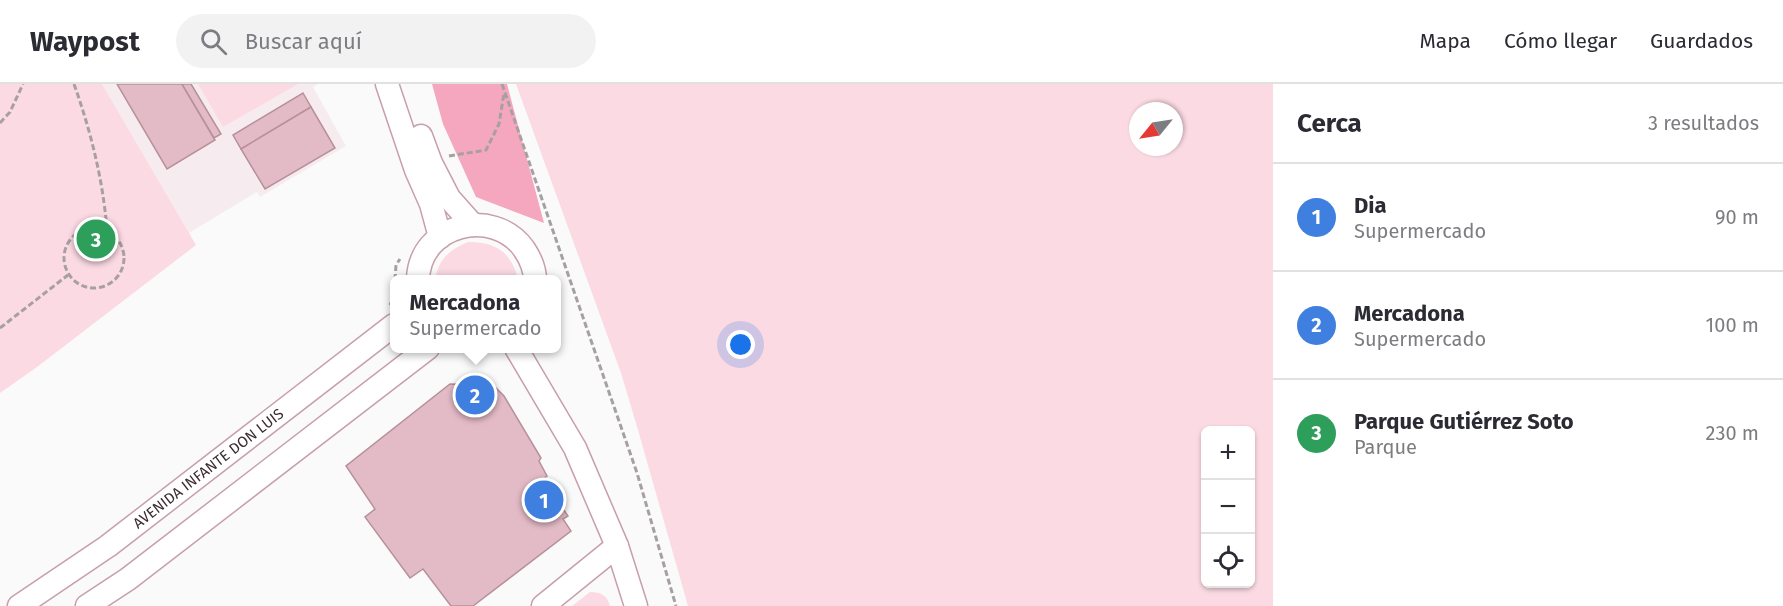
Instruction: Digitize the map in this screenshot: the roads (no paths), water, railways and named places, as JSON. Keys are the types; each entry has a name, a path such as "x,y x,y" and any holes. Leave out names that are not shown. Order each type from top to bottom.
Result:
{"street":[{"path":"387,84 416,170 431,204 440,237"},
{"path":"403,84 430,163 450,198 473,225"},
{"path":"419,275 422,261 429,247 440,237 461,226 473,225 490,226 506,232 520,243 530,258 534,275"},
{"name":"AVENIDA INFANTE DON LUIS","path":"19,606 108,546 390,328"},
{"path":"87,606 128,579 422,353"},
{"path":"519,353 575,448 618,546 636,606"},
{"path":"543,606 618,546"}],"place":[{"name":"Parque Gutiérrez Soto","path":"96,239"},
{"name":"Mercadona","path":"475,395"},
{"name":"Dia","path":"544,500"}]}
